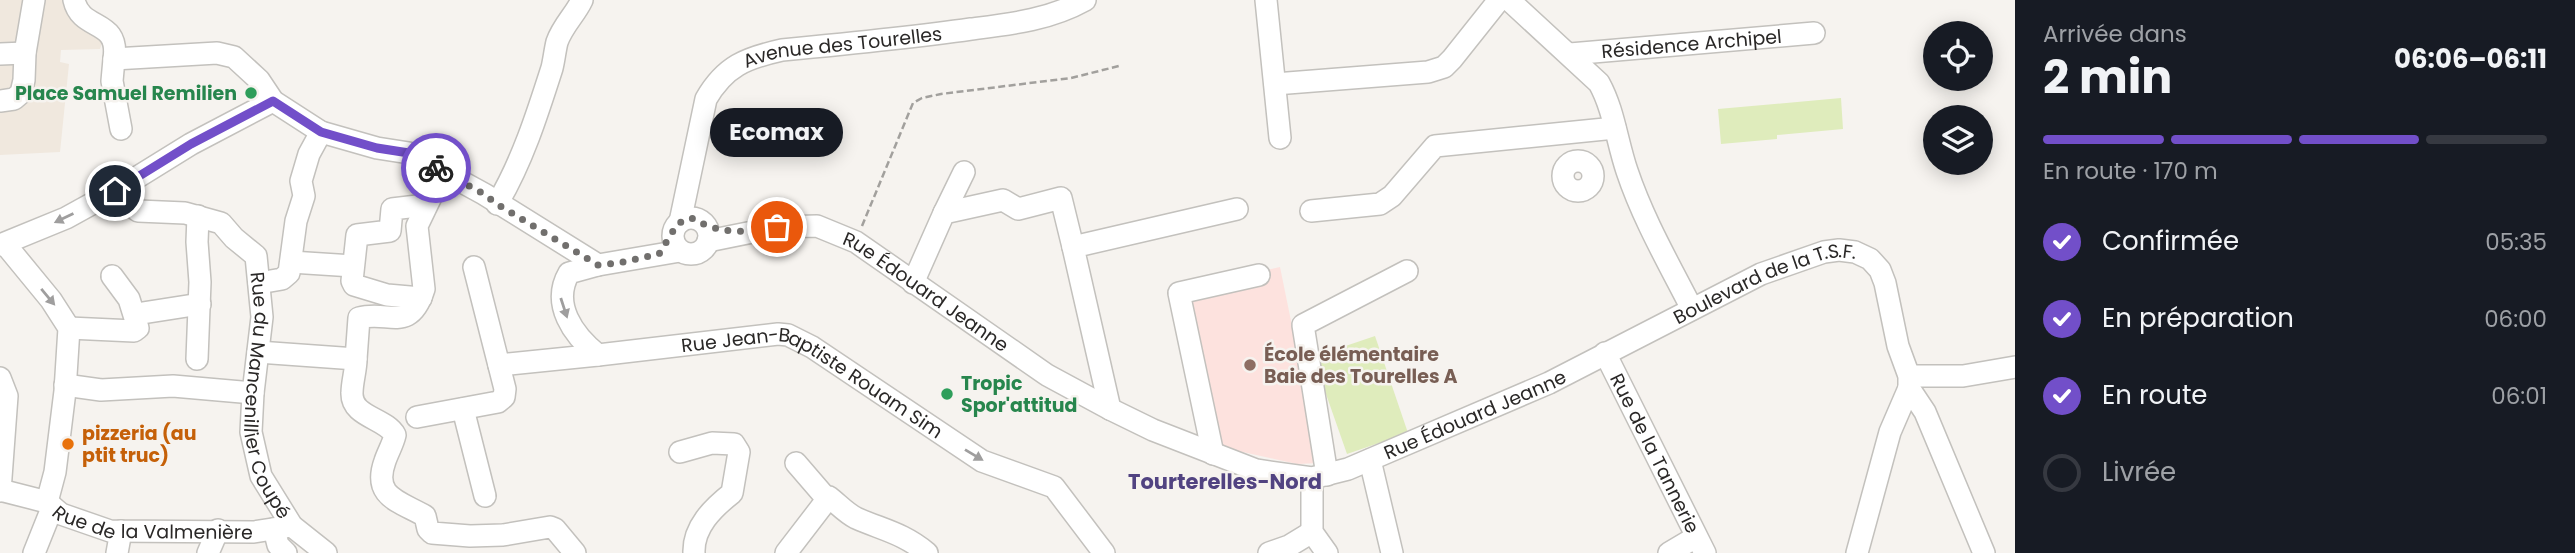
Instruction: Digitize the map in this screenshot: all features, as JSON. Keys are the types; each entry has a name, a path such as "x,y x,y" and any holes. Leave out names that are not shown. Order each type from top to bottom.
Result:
{"street":[{"path":"0,101 14,99 21,93 24,53 34,0"},
{"path":"75,0 77,10 86,20 110,34 116,47 112,81 121,129"},
{"path":"497,204 513,176 528,140 553,65 557,41 582,0"},
{"name":"Avenue des Tourelles","path":"691,232 687,192 706,99 717,81 740,63 782,50 948,33 1038,20 1068,10 1085,0"},
{"path":"1266,0 1280,138"},
{"path":"1275,84 1428,72 1444,67 1499,0"},
{"path":"1509,0 1599,83 1606,95 1625,163 1644,214 1692,309"},
{"name":"Résidence Archipel","path":"1570,54 1814,33"},
{"path":"0,54 24,53"},
{"path":"114,59 217,53 234,57 259,80 273,101 321,132 377,148 409,153 484,194 598,265"},
{"path":"111,276 124,289 136,314 138,328 134,331 69,328 51,300 2,245 66,218 191,144 273,101"},
{"path":"1311,211 1380,204 1392,196 1435,146 1615,128"},
{"path":"259,282 286,278 289,273 296,221 304,196 301,181 309,153 321,132"},
{"path":"1592,173 1625,163"},
{"path":"443,172 417,226 424,289 421,298 405,317 359,318 352,391 354,403 365,414 392,429 395,435 382,470 382,485 386,494 425,516 428,529 432,533 503,535 550,527 555,529 575,553"},
{"path":"913,282 964,172"},
{"name":"Rue du Mancenillier Coupé","path":"115,191 138,211 166,211 221,223 256,256 262,317 251,432 261,476 283,528"},
{"path":"944,214 1003,200 1018,209 1061,198 1110,409"},
{"path":"421,298 387,295 354,285 352,281 357,235 390,232 392,209 426,205"},
{"path":"1073,247 1237,209"},
{"path":"197,359 200,304 198,216"},
{"name":"Rue Édouard Jeanne","path":"598,265 659,254 691,232 740,233 777,227 817,226 856,242 1047,376 1110,409 1153,430 1256,470 1320,477 1370,460 1549,383 1605,353"},
{"name":"Boulevard de la T.S.F.","path":"1605,353 1761,274 1804,257 1832,251 1855,252 1870,259 1880,270 1885,283 1898,346 1909,382 1984,553"},
{"path":"291,262 353,265"},
{"path":"598,265 569,273 560,297 564,313 572,326 584,344 598,355"},
{"path":"417,418 498,402 504,397 505,388 474,267"},
{"path":"1327,553 1312,532 1320,477 1303,325 1407,271"},
{"path":"1213,454 1179,293 1259,275"},
{"path":"136,314 200,304"},
{"name":"Rue de la Valmenière","path":"69,328 65,386 49,505 61,514 110,531 254,532 283,528"},
{"name":"Rue Jean-Baptiste Rouam Sim","path":"499,365 778,334 789,335 812,347 982,461 1054,487 1104,553"},
{"path":"258,352 356,359"},
{"name":"Rue de la Tannerie","path":"1605,353 1701,545"},
{"path":"1857,553 1891,432 1909,382 2015,367"},
{"path":"0,378 7,396 0,491 49,505 34,553"},
{"path":"65,386 101,390 173,386 253,393"},
{"path":"463,409 485,496"},
{"path":"680,452 712,443 734,444 739,452 732,493 716,505 698,529 694,553"},
{"path":"1370,460 1392,553"},
{"path":"796,463 827,499 829,497 854,517 889,529 927,553"},
{"path":"786,553 827,499"},
{"path":"286,553 278,545 283,528 326,553"},
{"path":"209,553 218,530"},
{"path":"117,553 121,531"},
{"path":"1269,553 1289,546 1312,532"},
{"path":"1670,553 1701,545"}],"path":[{"path":"856,242 913,103 941,94 1071,78 1119,66"}],"shaded area":[{"path":"0,0 68,0 103,40 100,49 61,50 60,62 69,64 60,152 0,155"},
{"name":"École élémentaire Baie des Tourelles A","path":"1280,267 1320,463 1297,464 1225,448 1217,441 1182,289"}],"green space":[{"path":"1841,98 1843,129 1721,144 1718,109"},
{"path":"1375,336 1408,433 1347,454 1313,357"}],"way so far":[{"path":"436,168 484,194 598,265 659,254 674,229 685,219 697,219 706,227 740,233 777,227"}],"place":[{"name":"Place Samuel Remilien","path":"251,93"},
{"name":"Ecomax","path":"777,227"},
{"name":"École élémentaire Baie des Tourelles A","path":"1250,365"},
{"name":"Tropic Spor'attitud","path":"947,394"},
{"name":"pizzeria (au ptit truc)","path":"68,444"}],"district":[{"name":"Tourterelles-Nord","path":"1225,481"}],"route":[{"path":"115,191 191,144 273,101 321,132 377,148 409,153 436,168"}]}
